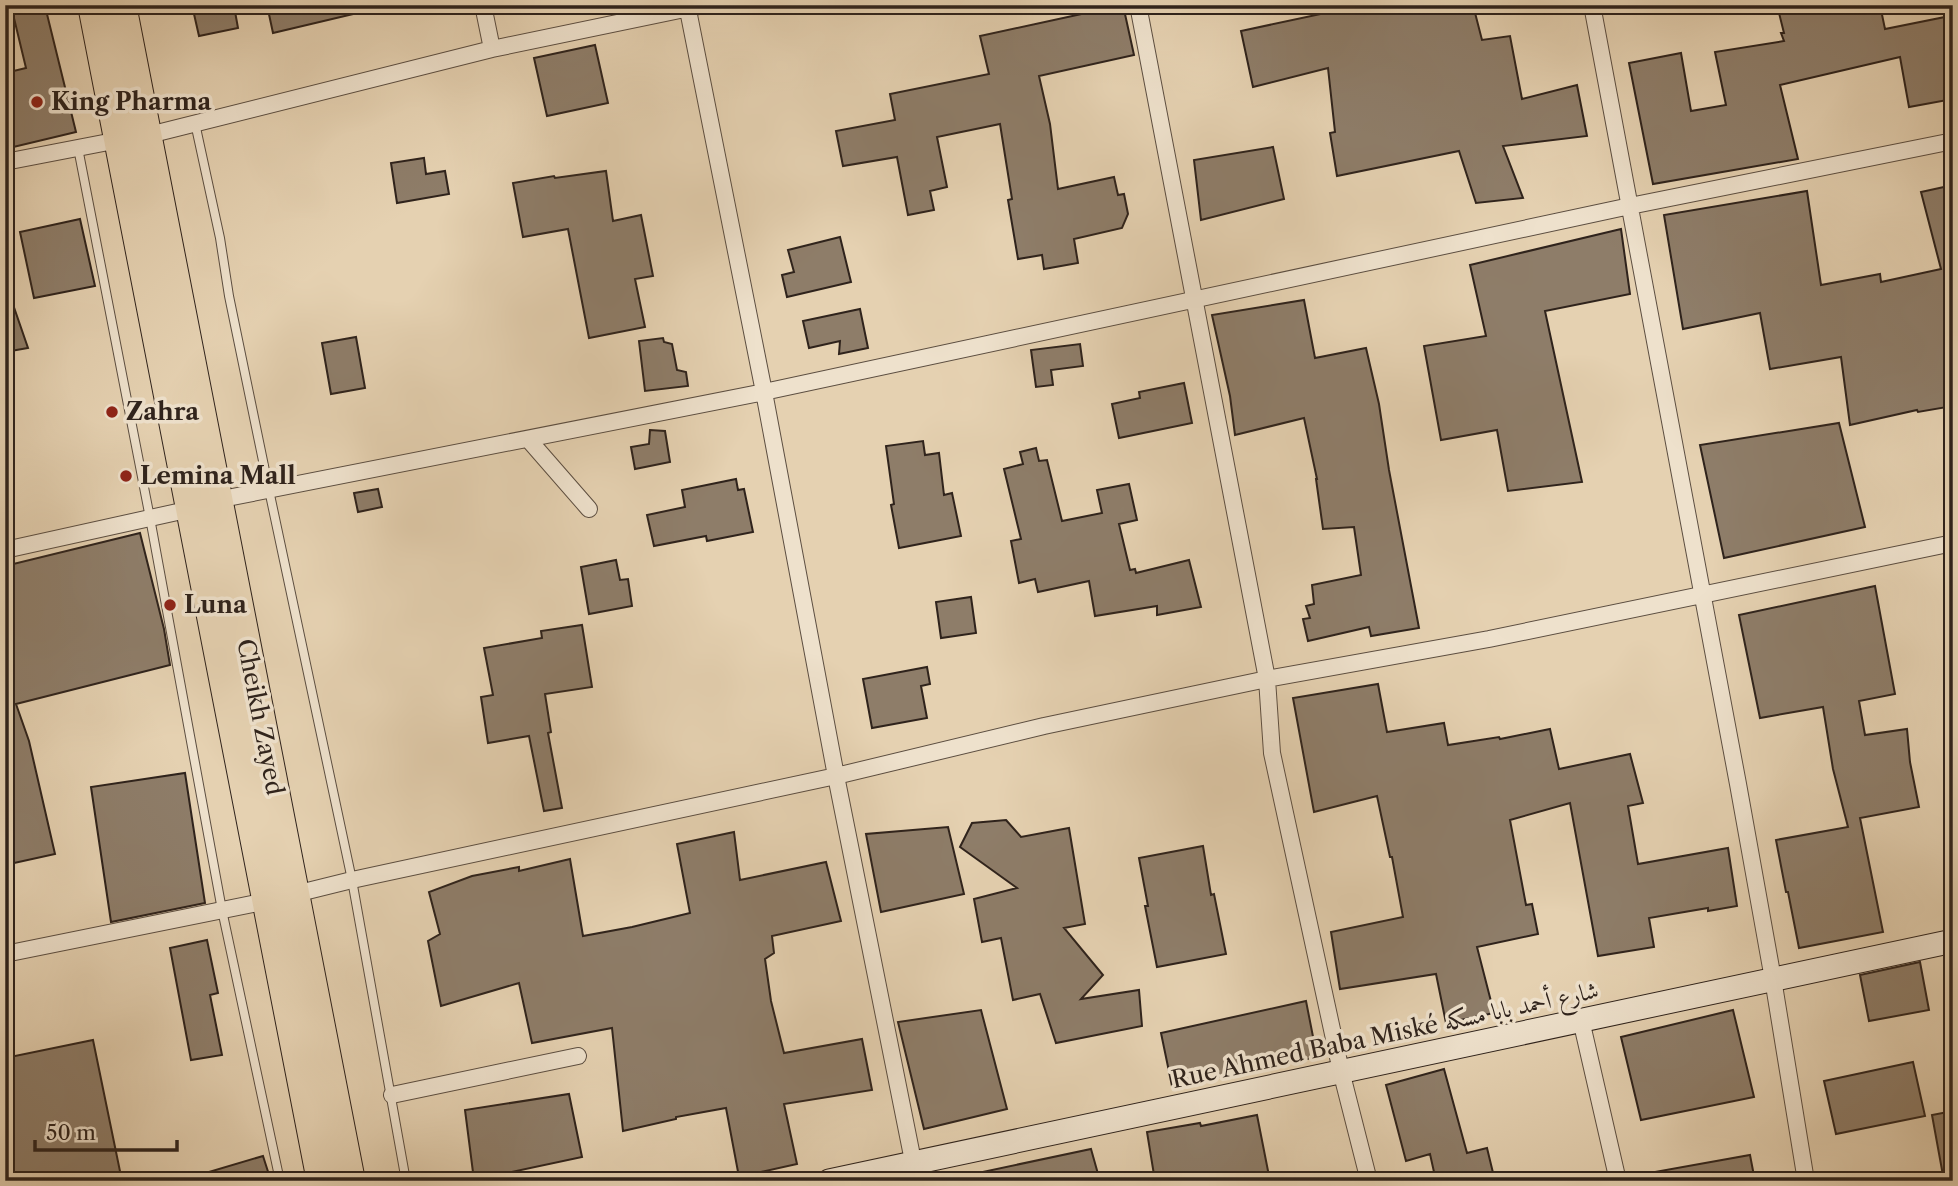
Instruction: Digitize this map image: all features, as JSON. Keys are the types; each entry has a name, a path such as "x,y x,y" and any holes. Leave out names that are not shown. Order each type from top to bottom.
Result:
{"highway":[{"name":"Cheikh Zayed","path":"93,5 132,138 281,898 350,1181"},
{"name":"Cheikh Zayed","path":"121,5 132,138"},
{"name":"Cheikh Zayed","path":"281,898 321,1181"}],"street":[{"path":"483,5 492,49"},
{"path":"5,162 132,138 492,49 704,5"},
{"path":"1138,5 1267,679 1272,753 1341,1071 1369,1181"},
{"path":"1592,5 1773,979 1806,1181"},
{"path":"687,7 915,1172"},
{"path":"5,550 269,490 764,392 1630,206 1953,141"},
{"path":"528,439 589,509"},
{"path":"5,954 281,898 352,880 836,776 1044,726 1267,679 1489,639 1953,543"},
{"name":"Rue Ahmed Baba Miské شارع أحمد بابا مسكه","path":"829,1181 915,1172 1341,1071 1953,941"},
{"path":"1581,1020 1618,1181"},
{"path":"392,1095 578,1056"}],"lane":[{"path":"195,122 269,490 352,880 406,1181"},
{"path":"78,148 222,910 280,1181"}],"building":[{"path":"267,5 365,5 366,11 273,33"},
{"path":"1123,5 1134,55 1039,76 1050,124 1058,189 1114,177 1118,195 1124,194 1128,214 1122,228 1074,239 1078,263 1044,269 1042,255 1018,259 1008,200 1012,199 1000,124 937,137 947,187 930,191 934,210 908,215 897,157 843,166 836,131 895,120 890,94 989,74 980,36"},
{"path":"1363,5 1473,5 1482,40 1510,36 1522,99 1577,85 1587,136 1503,146 1523,198 1476,203 1459,151 1337,176 1330,133 1335,132 1328,68 1253,87 1241,31"},
{"path":"1777,5 1880,5 1885,29 1945,17 1953,56 1953,99 1909,107 1900,57 1780,85 1798,159 1653,184 1629,63 1681,53 1691,111 1726,105 1715,52 1784,41"},
{"name":"King Pharma","path":"45,6 76,132 5,149 5,73 26,68 13,14"},
{"path":"234,6 238,28 199,36 194,14"},
{"path":"595,45 608,103 547,116 534,58"},
{"path":"1273,147 1284,199 1201,220 1194,160"},
{"path":"424,158 426,174 445,171 449,194 397,203 391,163"},
{"path":"606,171 613,221 641,215 653,276 635,279 645,327 589,338 568,229 523,237 513,183"},
{"path":"1953,185 1953,406 1917,410 1850,425 1841,357 1770,369 1760,313 1683,329 1664,215 1807,191 1821,285 1880,274 1881,282 1941,269 1921,192"},
{"path":"80,219 95,286 34,298 20,232"},
{"path":"1621,229 1630,294 1545,311 1582,482 1508,491 1497,430 1441,440 1424,346 1486,336 1470,265"},
{"path":"840,237 851,282 787,297 782,275 794,272 788,250"},
{"path":"5,290 8,290 28,348 5,352"},
{"path":"1304,300 1315,358 1366,348 1379,404 1419,628 1371,636 1369,627 1308,641 1303,619 1310,618 1306,606 1314,604 1312,585 1361,575 1354,527 1323,529 1317,479 1304,418 1235,435 1230,396 1212,315"},
{"path":"860,309 868,348 839,354 840,341 809,348 803,321"},
{"path":"356,337 365,388 331,394 322,343"},
{"path":"663,338 664,342 672,344 677,370 686,372 688,386 645,391 639,341"},
{"path":"1080,344 1083,366 1051,370 1053,385 1036,387 1031,350"},
{"path":"1184,383 1192,423 1119,438 1112,404 1140,398 1139,392"},
{"path":"1839,423 1865,527 1724,558 1700,445"},
{"path":"650,430 665,431 670,462 635,469 631,447 649,444"},
{"path":"923,441 925,455 939,453 944,495 952,493 961,536 899,548 891,505 894,504 886,446"},
{"path":"1036,448 1039,461 1047,460 1062,521 1102,513 1097,490 1129,484 1137,520 1119,524 1130,570 1135,569 1136,573 1189,560 1201,607 1157,615 1157,606 1095,616 1089,581 1038,592 1035,579 1019,583 1011,541 1021,539 1004,469 1023,464 1020,452"},
{"path":"736,479 738,490 744,489 753,532 707,541 706,536 654,546 647,515 685,507 682,490"},
{"path":"378,489 382,507 358,512 354,493"},
{"path":"140,533 164,629 170,665 16,704 29,741 55,854 5,865 5,566"},
{"path":"616,560 620,580 628,579 632,606 589,614 581,567"},
{"path":"1875,586 1895,694 1859,701 1865,735 1907,729 1919,807 1860,818 1883,932 1799,948 1776,840 1848,827 1833,769 1823,707 1760,718 1739,615"},
{"path":"971,597 976,633 941,638 936,602"},
{"path":"582,625 592,687 545,694 551,732 548,733 562,808 544,811 529,736 488,743 481,697 493,695 484,648 542,638 541,631"},
{"path":"927,667 930,684 921,686 927,718 872,728 863,679"},
{"path":"1378,684 1387,732 1444,723 1448,745 1499,737 1500,739 1550,729 1559,769 1630,754 1643,803 1628,806 1638,864 1728,848 1737,906 1649,918 1654,947 1598,956 1570,803 1510,820 1526,905 1532,904 1538,934 1477,947 1494,1013 1446,1023 1436,974 1340,989 1331,932 1403,917 1377,796 1314,812 1293,698"},
{"path":"185,773 205,903 111,922 91,787"},
{"path":"1006,820 1021,837 1069,828 1085,924 1064,928 1103,975 1081,999 1139,990 1142,1026 1056,1043 1040,994 1013,1000 1001,938 982,942 974,899 1017,888 960,847 972,823"},
{"path":"948,827 964,894 881,912 866,834"},
{"path":"734,832 740,880 826,862 841,921 772,936 774,953 765,959 771,1001 784,1053 862,1039 872,1090 784,1104 797,1164 739,1177 726,1108 676,1117 623,1131 612,1028 532,1043 519,983 441,1006 428,941 440,934 429,892 472,876 519,867 519,871 570,859 583,936 690,913 677,844"},
{"path":"1203,846 1211,895 1214,894 1226,954 1157,967 1139,858"},
{"path":"207,940 218,993 210,995 222,1055 191,1060 170,948"},
{"path":"1920,962 1929,1010 1869,1021 1860,975"},
{"path":"1306,1001 1317,1057 1172,1086 1161,1033"},
{"path":"981,1010 1007,1109 924,1129 898,1022"},
{"path":"1733,1010 1754,1097 1641,1120 1621,1037"},
{"path":"93,1040 122,1181 5,1181 5,1058"},
{"path":"1913,1062 1925,1116 1836,1134 1824,1081"},
{"path":"1444,1069 1467,1153 1487,1148 1495,1181 1436,1181 1430,1154 1406,1161 1386,1085"},
{"path":"569,1094 582,1157 474,1180 465,1110"},
{"path":"1953,1111 1953,1181 1944,1181 1932,1115"},
{"path":"1257,1115 1270,1181 1155,1181 1147,1132 1200,1123 1201,1126"},
{"path":"1091,1149 1100,1181 973,1181 973,1174"},
{"path":"1750,1155 1755,1181 1649,1181 1649,1173"},
{"path":"263,1156 271,1181 192,1181 192,1177"}],"place":[{"name":"King Pharma","path":"37,102"},
{"name":"Zahra","path":"112,412"},
{"name":"Lemina Mall","path":"126,476"},
{"name":"Luna","path":"170,605"}]}
